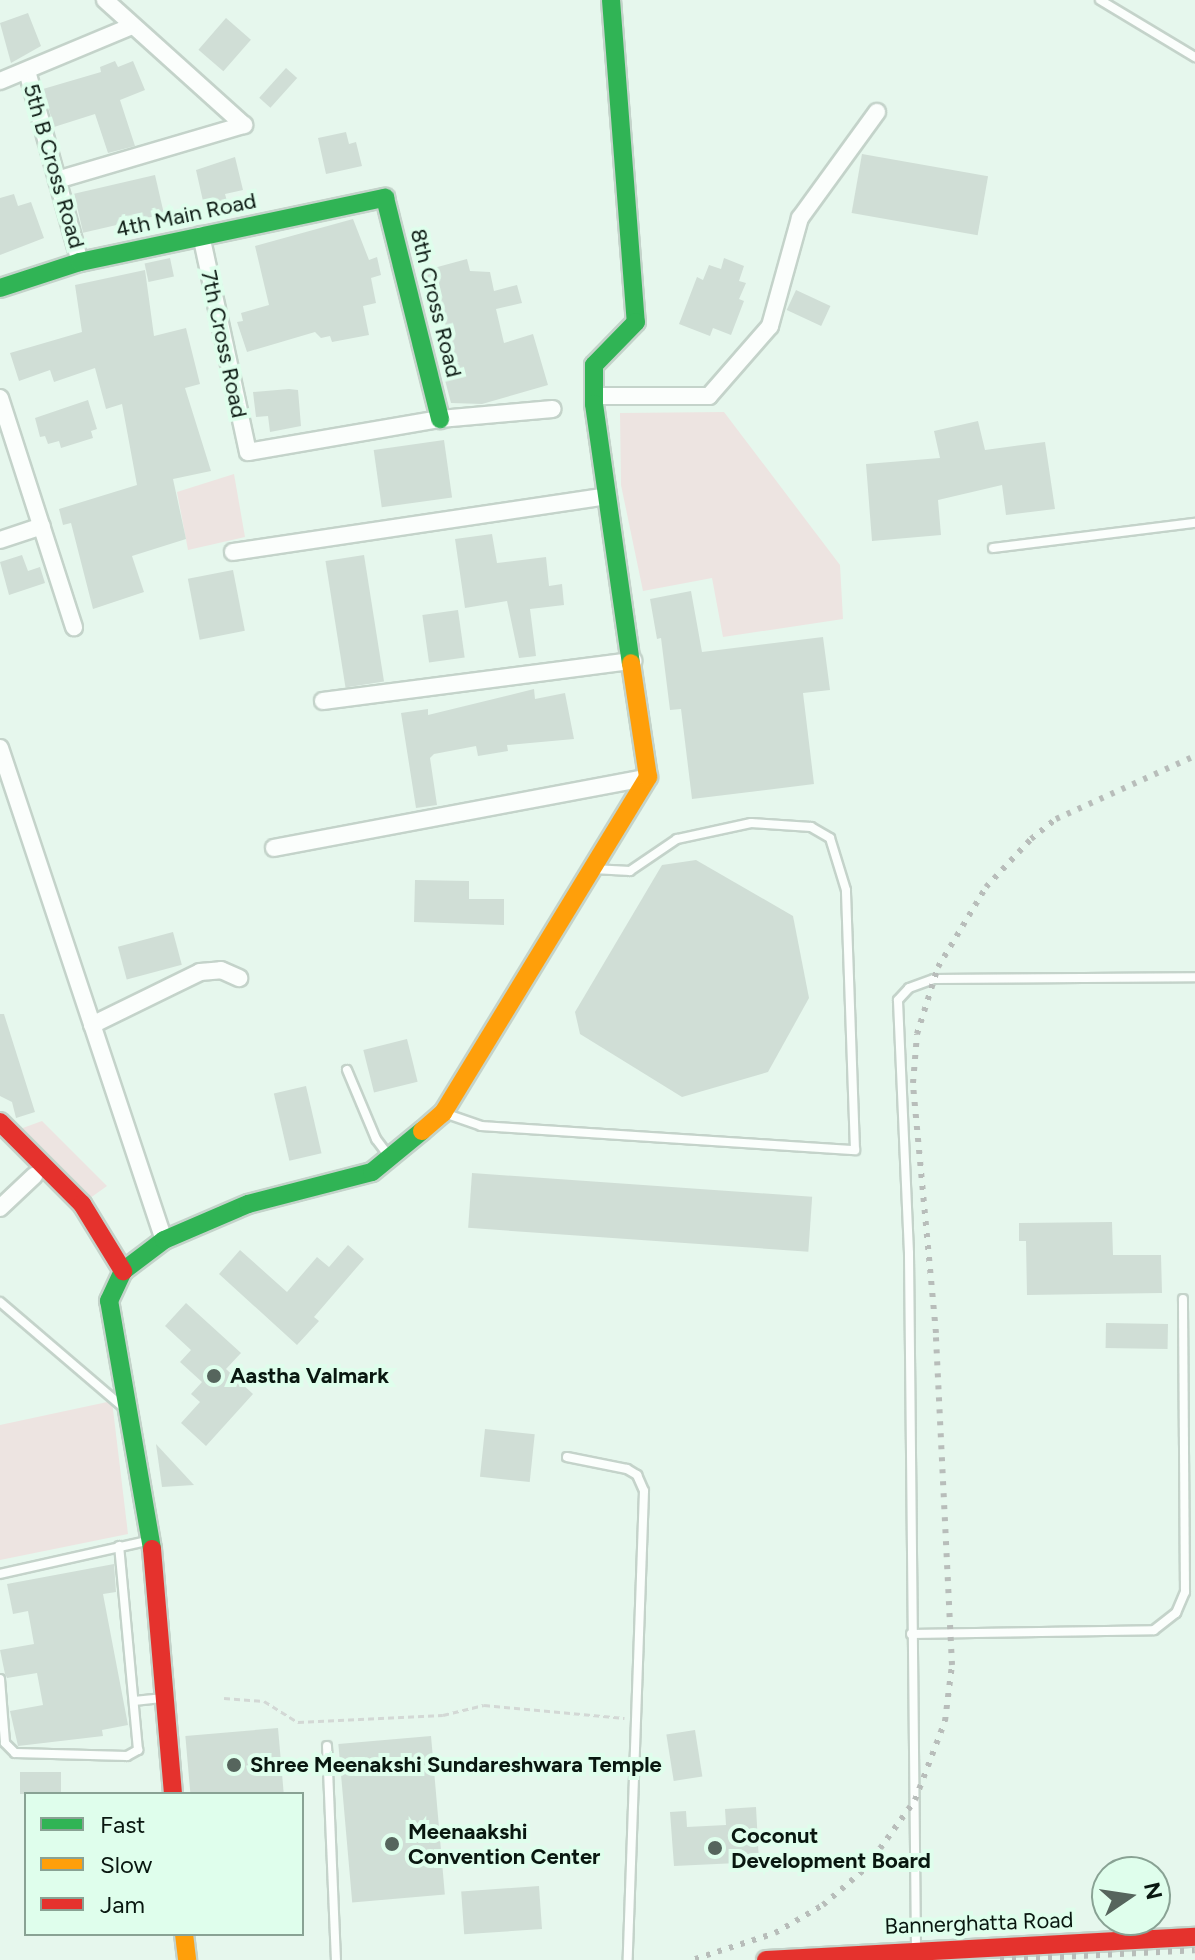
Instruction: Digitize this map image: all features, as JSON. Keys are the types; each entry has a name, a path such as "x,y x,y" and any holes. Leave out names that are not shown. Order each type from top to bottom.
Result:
{"street":[{"path":"57,180 244,125 105,0"},
{"path":"173,1792 151,1540 133,1416 109,1301 123,1271 164,1240 248,1204 372,1172 443,1113 648,777 606,496 595,396 594,365 636,322 611,0"},
{"path":"0,81 132,26"},
{"name":"5th B Cross Road","path":"27,71 80,262"},
{"path":"595,396 709,396 770,326 800,218 877,112"},
{"name":"4th Main Road","path":"0,288 80,262 385,198"},
{"name":"8th Cross Road","path":"385,198 440,419"},
{"name":"7th Cross Road","path":"201,235 248,452 440,419"},
{"path":"0,398 74,627"},
{"path":"440,419 553,409"},
{"path":"233,552 606,496"},
{"path":"0,540 42,526"},
{"path":"323,701 633,661"},
{"path":"0,748 164,1240"},
{"path":"274,848 648,777"},
{"path":"92,1025 200,972 221,970 239,978"},
{"path":"0,1122 82,1204 123,1271"},
{"path":"0,1142 105,1245"},
{"path":"0,1208 34,1176"},
{"path":"184,1936 187,1960"},
{"name":"Bannerghatta Road","path":"766,1960 1195,1937"}],"lane":[{"path":"1100,0 1195,57"},
{"path":"993,548 1195,523"},
{"path":"443,1113 481,1126 855,1150 846,890 830,838 811,827 751,823 677,839 630,871 593,869"},
{"path":"916,1950 909,1253 898,1000 909,988 934,979 1195,977"},
{"path":"347,1070 376,1139 390,1157"},
{"path":"911,1634 1154,1630 1176,1613 1185,1592 1183,1299"},
{"path":"0,1302 133,1416"},
{"path":"567,1457 627,1469 637,1475 644,1491 628,1960"},
{"path":"0,1574 151,1540"},
{"path":"0,1679 5,1743 15,1753 133,1755 139,1746 119,1546"},
{"path":"134,1701 165,1697"},
{"path":"327,1746 336,1960"}],"path":[{"path":"224,1698 264,1701 298,1722 443,1715 484,1705 636,1719"}],"shaded area":[{"path":"724,412 840,565 843,619 723,637 712,578 643,591 621,485 620,413"},
{"path":"234,474 245,537 188,550 177,492"},
{"path":"42,1121 107,1186 86,1201 20,1129"},
{"path":"112,1401 128,1534 0,1560 0,1425"}],"building":[{"path":"28,13 41,46 11,63 0,23"},
{"path":"226,18 251,40 223,71 198,50"},
{"path":"115,61 118,67 133,61 145,90 120,100 135,146 108,153 95,114 54,127 43,89 101,72 100,67"},
{"path":"286,68 297,78 270,108 259,98"},
{"path":"346,132 349,144 356,142 362,166 326,174 318,138"},
{"path":"862,154 988,176 978,235 852,213"},
{"path":"235,157 243,190 225,194 228,205 205,210 196,170"},
{"path":"155,175 164,214 83,233 74,194"},
{"path":"14,194 18,206 31,202 44,238 0,255 0,198"},
{"path":"353,219 369,260 377,257 381,275 371,278 376,303 363,306 369,335 332,342 330,336 321,338 315,332 247,352 237,322 243,321 241,313 269,305 255,246"},
{"path":"170,258 174,277 149,282 145,263"},
{"path":"724,258 744,266 739,281 746,283 739,299 744,301 731,335 713,328 710,336 679,324 697,277 703,280 709,265 721,269"},
{"path":"467,259 470,271 490,272 494,291 517,285 522,303 496,309 504,343 533,334 548,385 482,404 451,403 440,361 453,355 443,316 438,317 434,302 427,304 419,272"},
{"path":"145,270 154,336 186,328 200,384 185,388 211,471 173,479 186,539 132,556 144,592 93,609 71,523 63,525 59,509 137,485 122,404 106,409 95,368 54,382 50,370 19,381 10,353 82,332 75,285"},
{"path":"796,290 830,306 821,326 787,310"},
{"path":"298,390 301,426 270,432 268,416 256,417 253,392"},
{"path":"88,400 97,429 91,431 93,438 61,448 59,441 48,444 45,436 40,437 35,418"},
{"path":"978,421 985,450 1045,442 1055,509 1006,515 1002,485 938,500 941,535 872,541 866,464 940,458 934,431"},
{"path":"444,440 452,497 382,507 374,450"},
{"path":"492,534 497,563 546,557 549,586 562,584 564,605 530,609 536,656 519,658 507,601 465,608 455,539"},
{"path":"22,555 28,571 40,567 45,583 9,595 0,562"},
{"path":"364,555 384,681 346,688 325,561"},
{"path":"233,570 245,631 200,640 188,579"},
{"path":"691,591 702,652 823,637 830,690 803,693 814,784 692,799 681,709 670,710 661,638 657,639 650,599"},
{"path":"458,610 465,658 429,663 422,615"},
{"path":"534,689 535,699 565,693 574,739 507,745 508,751 478,756 476,746 434,754 430,758 437,805 416,808 401,713 428,709 428,715"},
{"path":"696,860 793,916 809,998 768,1072 682,1097 580,1034 575,1012 662,865"},
{"path":"415,880 469,881 469,899 504,899 504,925 414,922"},
{"path":"173,932 182,965 127,980 118,947"},
{"path":"0,1014 4,1014 35,1112 16,1118 12,1102 0,1096"},
{"path":"407,1039 418,1082 374,1093 363,1050"},
{"path":"306,1086 322,1153 289,1161 274,1093"},
{"path":"472,1173 812,1197 808,1252 468,1228"},
{"path":"1112,1222 1113,1255 1161,1255 1162,1293 1027,1295 1026,1241 1019,1241 1019,1223"},
{"path":"348,1245 364,1259 314,1317 319,1321 297,1345 219,1274 240,1250 287,1292 317,1257 329,1267"},
{"name":"Aastha Valmark","path":"186,1303 241,1353 226,1369 253,1394 206,1446 181,1423 200,1402 191,1394 202,1382 180,1362 191,1350 165,1326"},
{"path":"1106,1323 1168,1324 1168,1349 1106,1348"},
{"path":"485,1429 535,1434 530,1482 480,1477"},
{"path":"156,1444 194,1485 162,1487"},
{"path":"114,1564 116,1592 103,1594 128,1725 102,1730 103,1736 18,1746 10,1711 43,1705 37,1673 7,1678 5,1674 0,1650 34,1644 28,1611 13,1614 7,1584"},
{"name":"Shree Meenakshi Sundareshwara Temple","path":"278,1728 284,1792 190,1792 185,1736"},
{"path":"695,1730 702,1776 674,1781 666,1735"},
{"path":"431,1736 445,1894 352,1903 338,1744"},
{"path":"20,1772 61,1772 61,1792 20,1794"},
{"name":"Coconut Development Board","path":"756,1807 759,1862 674,1866 670,1812 686,1811 687,1827 726,1825 725,1809"},
{"path":"539,1886 542,1929 464,1934 461,1891"}],"railway":[{"path":"695,1959 775,1933 823,1905 866,1868 915,1800 945,1721 952,1665 936,1333 913,1083 917,1034 938,967 986,887 1031,839 1056,819 1195,756"},
{"path":"1000,1960 1195,1950"}],"traffic: fast":[{"path":"611,0 636,322 594,365 594,404 631,663"},
{"path":"0,288 80,262 385,198 440,419"},
{"path":"152,1549 109,1301 123,1271 164,1240 248,1204 372,1172 422,1131"}],"traffic: slow":[{"path":"422,1131 443,1113 648,777 631,663"},
{"path":"184,1936 187,1960"}],"traffic: jam":[{"path":"0,1122 82,1204 123,1271"},
{"path":"152,1549 173,1792"},
{"path":"766,1960 1195,1937"}],"place":[{"name":"Aastha Valmark","path":"214,1376"},
{"name":"Shree Meenakshi Sundareshwara Temple","path":"234,1765"},
{"name":"Meenaakshi Convention Center","path":"392,1844"},
{"name":"Coconut Development Board","path":"715,1848"}]}
